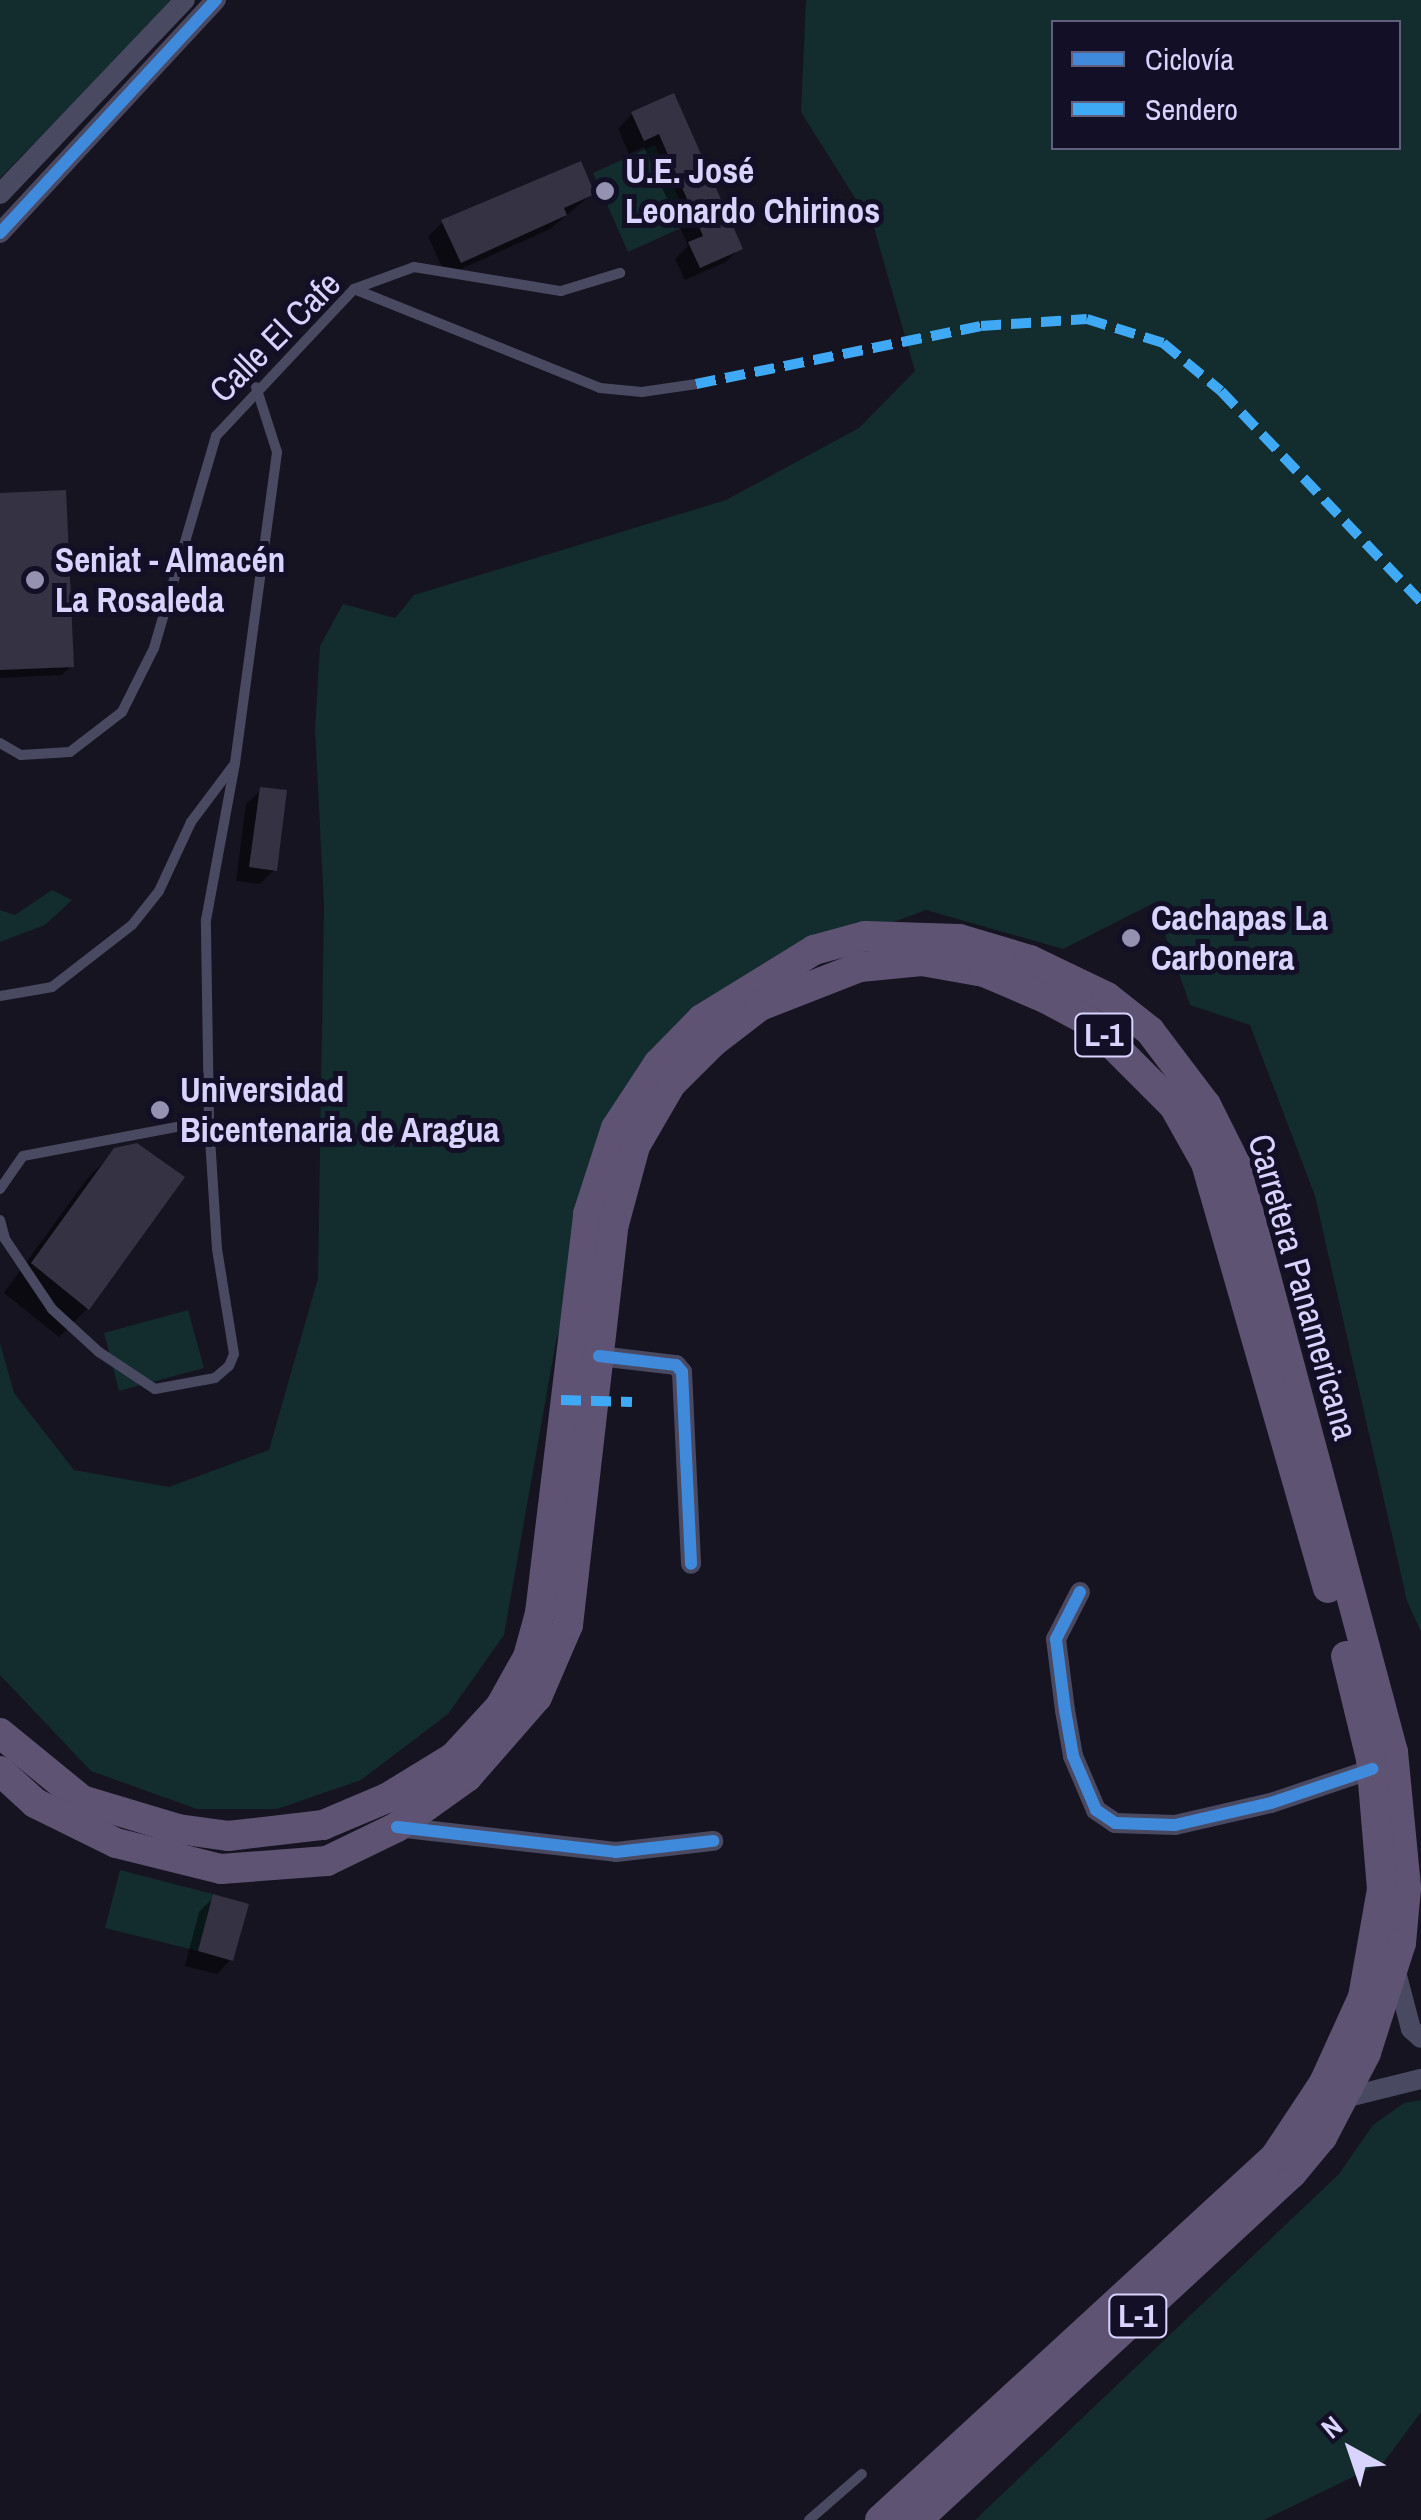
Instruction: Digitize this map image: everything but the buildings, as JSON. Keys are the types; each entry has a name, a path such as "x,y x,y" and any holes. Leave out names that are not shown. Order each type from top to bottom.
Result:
{"main road":[{"name":"Carretera Panamericana","path":"0,1733 82,1800 178,1830 228,1836 356,1815 454,1757 516,1682 540,1613 588,1214 616,1128 658,1064 702,1018 760,977 814,950 865,936 959,939 1045,967 1107,997 1150,1031 1206,1105 1236,1165 1393,1752 1406,1888 1395,1968 1344,2098 1292,2173 916,2520"},
{"name":"Carretera Panamericana","path":"0,1771 34,1802 100,1836 220,1869 327,1861 397,1827 495,1750 550,1670 568,1625 614,1224 635,1146 671,1084 713,1042 760,1006 860,967 922,961 984,972 1046,998 1122,1050 1174,1106 1206,1163 1342,1638 1372,1769 1382,1890 1363,1997 1301,2122 1276,2157 880,2520"}],"street":[{"path":"0,194 184,0"},
{"path":"0,234 216,0"},
{"path":"599,1356 676,1365 682,1372 691,1564"},
{"path":"1080,1592 1056,1639 1065,1710 1073,1756 1096,1810 1115,1823 1175,1824 1271,1803 1372,1769"},
{"path":"397,1827 616,1852 713,1841"},
{"path":"1395,1968 1411,2029 1421,2038"},
{"path":"1344,2098 1421,2079"}],"lane":[{"name":"Calle El Cafe","path":"0,743 21,754 70,752 122,712 154,648 216,436 256,388 354,289 414,266 561,291 620,273"},
{"path":"354,289 600,388 642,392 696,384"},
{"path":"0,1220 5,1238 52,1309 98,1352 155,1389 215,1378 234,1354 208,1121 206,920 235,763 278,440 256,388"},
{"path":"0,996 52,987 132,925 159,891 192,822 235,763"},
{"path":"1,1180 23,1156 208,1121"},
{"path":"809,2520 862,2474"}],"green space":[{"path":"0,0 175,0 0,178"},
{"path":"806,0 1421,0 1421,1632 1407,1601 1315,1196 1250,1025 1190,1005 1154,903 1063,949 926,910 752,975 605,1159 556,1341 504,1635 448,1714 361,1780 277,1809 197,1809 91,1771 0,1675 0,1343 14,1393 74,1470 169,1487 269,1450 318,1278 324,905 315,729 320,646 343,604 395,618 414,595 726,500 859,428 915,371 874,228 801,112"},
{"path":"655,145 690,224 628,252 593,173"},
{"path":"52,890 72,900 45,925 0,942 0,910 15,915"},
{"path":"188,1310 204,1368 119,1391 104,1333"},
{"path":"120,1870 213,1894 198,1951 105,1928"},
{"path":"1421,2100 1421,2412 1384,2462 1264,2520 975,2520 1339,2174 1373,2125 1404,2103"}],"marked path":[{"path":"696,384 981,326 1087,319 1163,343 1221,391 1421,602"},
{"path":"561,1400 632,1402"}],"cycle path":[{"path":"0,233 216,0"},
{"path":"599,1356 676,1365 682,1372 691,1564"},
{"path":"1080,1592 1056,1639 1065,1710 1073,1756 1096,1810 1115,1823 1175,1825 1271,1803 1372,1769"},
{"path":"397,1827 616,1852 713,1841"}],"place":[{"name":"U.E. José Leonardo Chirinos","path":"605,191"},
{"name":"Seniat - Almacén La Rosaleda","path":"35,580"},
{"name":"Cachapas La Carbonera","path":"1131,938"},
{"name":"Universidad Bicentenaria de Aragua","path":"160,1110"}]}
